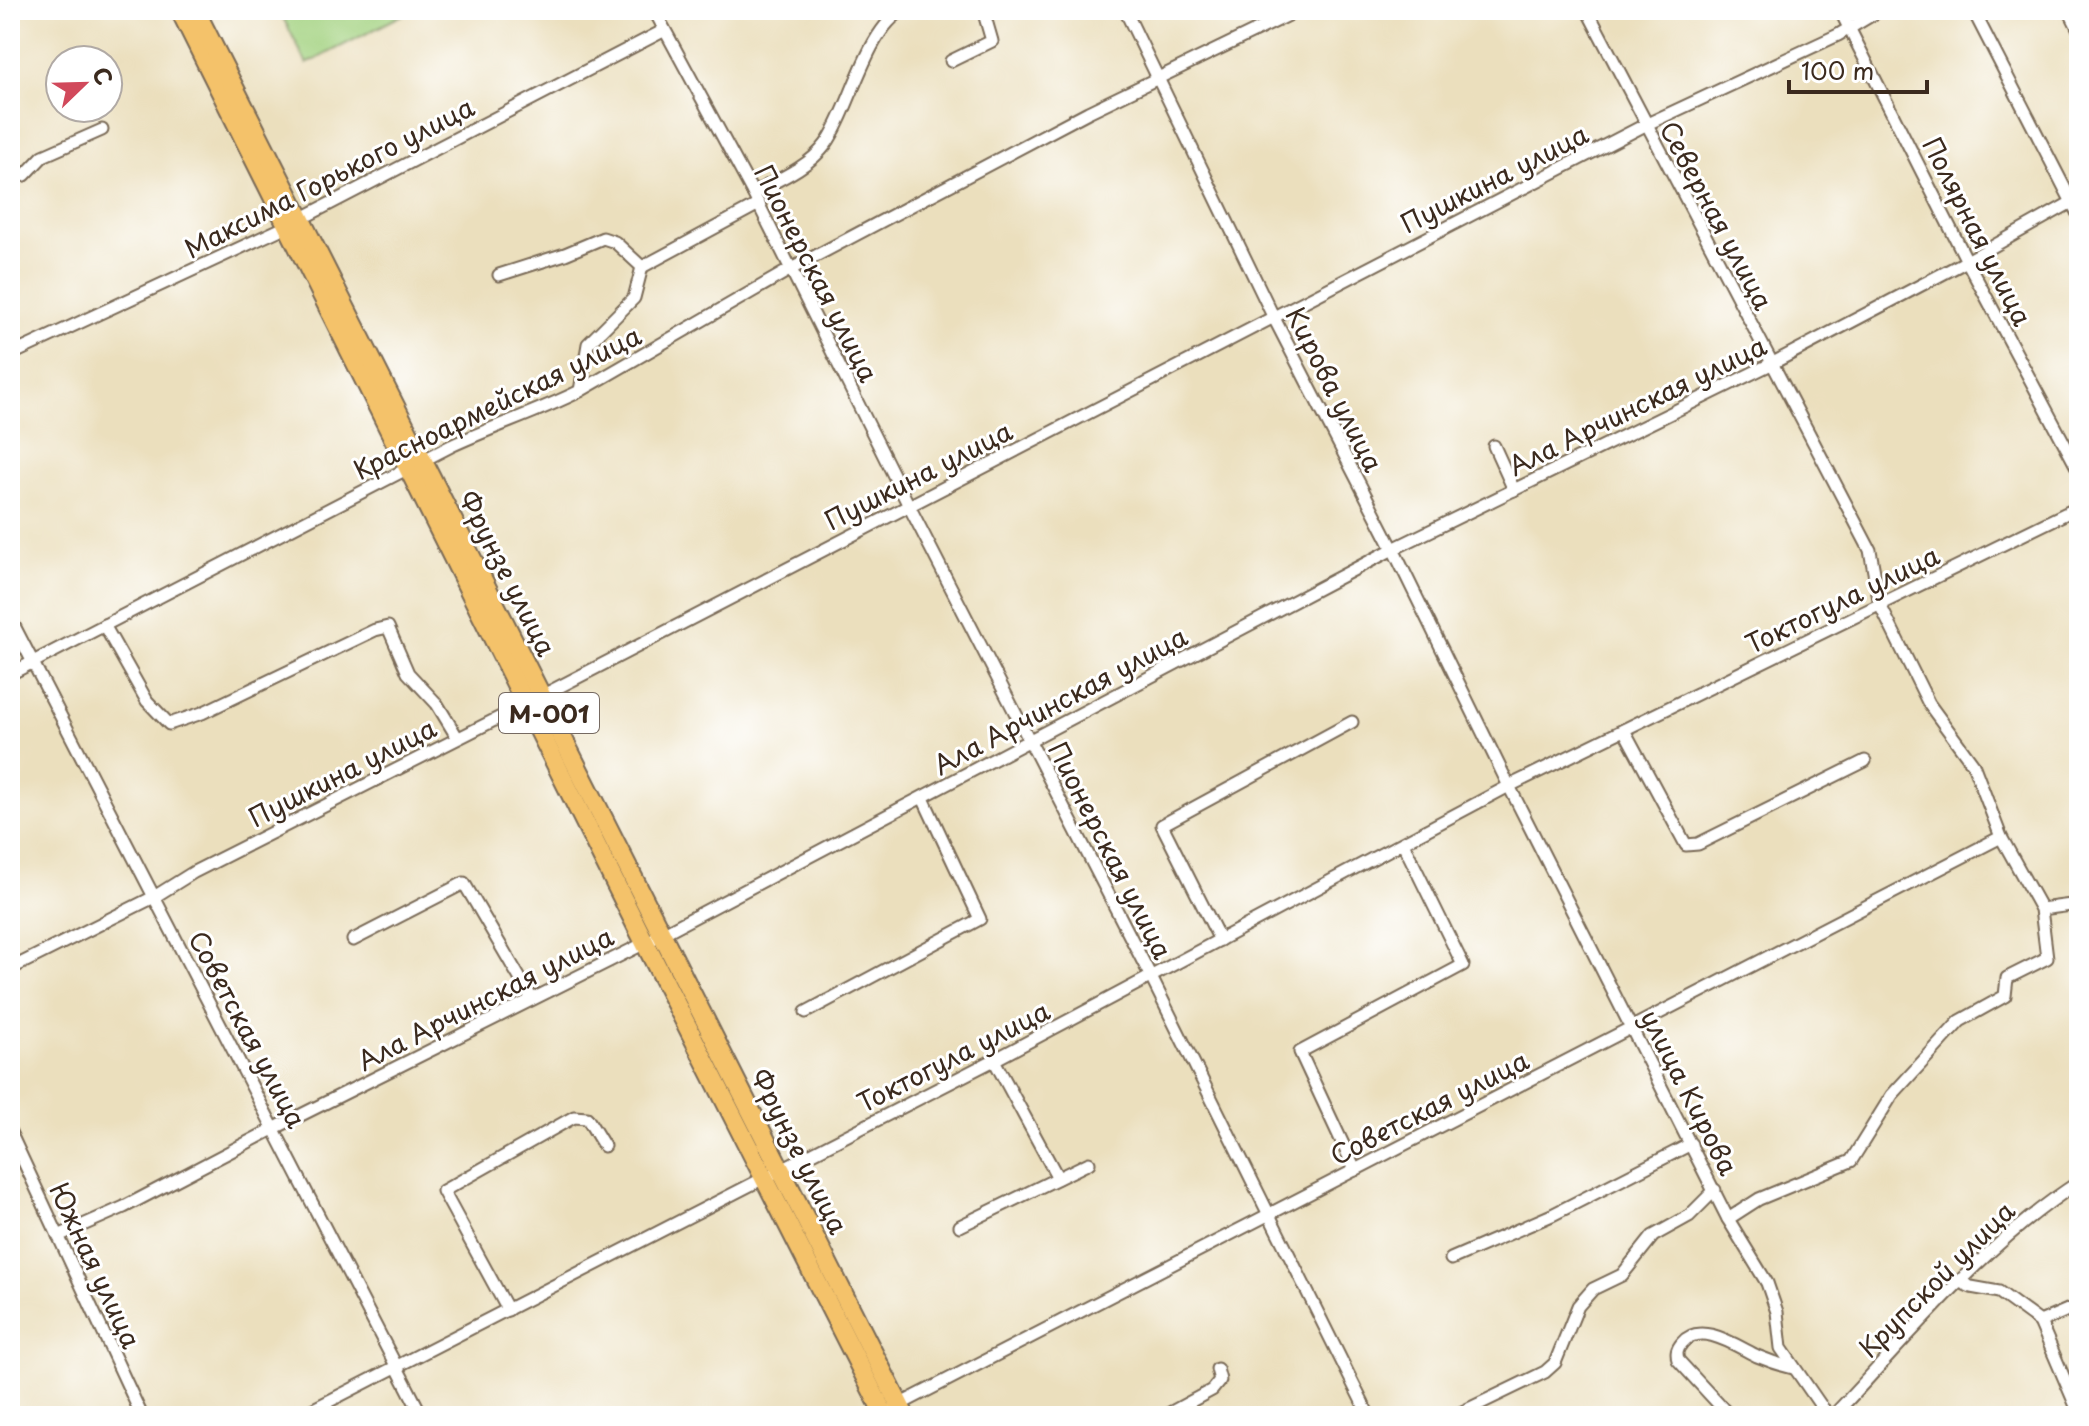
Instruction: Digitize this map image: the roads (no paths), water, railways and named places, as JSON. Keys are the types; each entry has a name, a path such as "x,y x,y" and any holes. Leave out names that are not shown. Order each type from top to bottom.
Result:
{"main road":[{"name":"Фрунзе улица","path":"180,10 293,223 890,1413"},
{"name":"Фрунзе улица","path":"195,10 293,223"}],"street":[{"name":"Пионерская улица","path":"654,10 759,204 908,504 1151,977 1369,1416"},
{"path":"753,193 796,170 826,145 874,45 892,16 904,10"},
{"path":"951,61 992,41 983,10"},
{"name":"Кирова улица","path":"1125,10 1273,316 1393,549 1509,786"},
{"name":"Красноармейская улица","path":"10,674 415,465 484,431 548,407 580,391 791,269 1088,112 1299,10"},
{"name":"Северная улица","path":"1587,10 1870,550 1880,605 1929,704 1973,764 2001,837 2041,909"},
{"name":"Полярная улица","path":"1840,10 1967,261 2079,471"},
{"name":"Пушкина улица","path":"10,969 1645,125 1838,35 1880,10"},
{"path":"1973,10 2075,200 2079,216"},
{"path":"2069,10 2079,30"},
{"name":"Максима Горького улица","path":"10,355 293,223 663,31"},
{"path":"10,178 25,175 43,156 102,130"},
{"name":"Ала Арчинская улица","path":"58,1236 124,1207 652,939 1393,549 1771,364 1967,261 2075,200"},
{"path":"580,391 588,344 634,298 642,267 759,204"},
{"path":"499,275 603,238 615,242 642,267"},
{"path":"1494,446 1514,490"},
{"name":"Токтогула улица","path":"300,1416 994,1060 1509,786 2079,507"},
{"name":"Советская улица","path":"10,618 422,1416"},
{"path":"104,625 147,701 169,724 202,713 375,630 388,627 408,673 437,704 457,737"},
{"path":"1220,940 1162,825 1352,722"},
{"path":"1624,730 1686,845 1698,844 1865,761"},
{"name":"улица Кирова","path":"1509,786 1728,1219 1767,1283 1777,1312 1781,1348 1830,1416"},
{"path":"806,1012 980,919 923,798"},
{"name":"Советская улица","path":"890,1413 1631,1026 2001,837"},
{"path":"1355,1170 1300,1052 1463,965 1403,843"},
{"path":"353,940 464,883 532,999"},
{"path":"1728,1219 1759,1199 1851,1161 1892,1095 1960,1021 2005,996 2007,978 2047,958 2041,909 2079,904"},
{"path":"994,1060 1058,1178"},
{"path":"508,1310 443,1191 574,1117 587,1118 604,1146"},
{"name":"Южная улица","path":"10,1132 142,1416"},
{"path":"1451,1259 1552,1215 1691,1144"},
{"path":"960,1226 1089,1163"},
{"name":"Крупской улица","path":"1830,1416 2033,1212 2079,1182"},
{"path":"1454,1416 1545,1372 1555,1363 1578,1306 1593,1289 1622,1275 1653,1236 1689,1216 1715,1190"},
{"path":"1960,1282 1999,1292 2040,1322 2079,1413"},
{"path":"2040,1322 2079,1305"},
{"path":"1725,1411 1678,1360 1677,1353 1684,1339 1708,1334 1760,1358 1793,1368"},
{"path":"1164,1416 1212,1390 1220,1380 1217,1369"}]}
